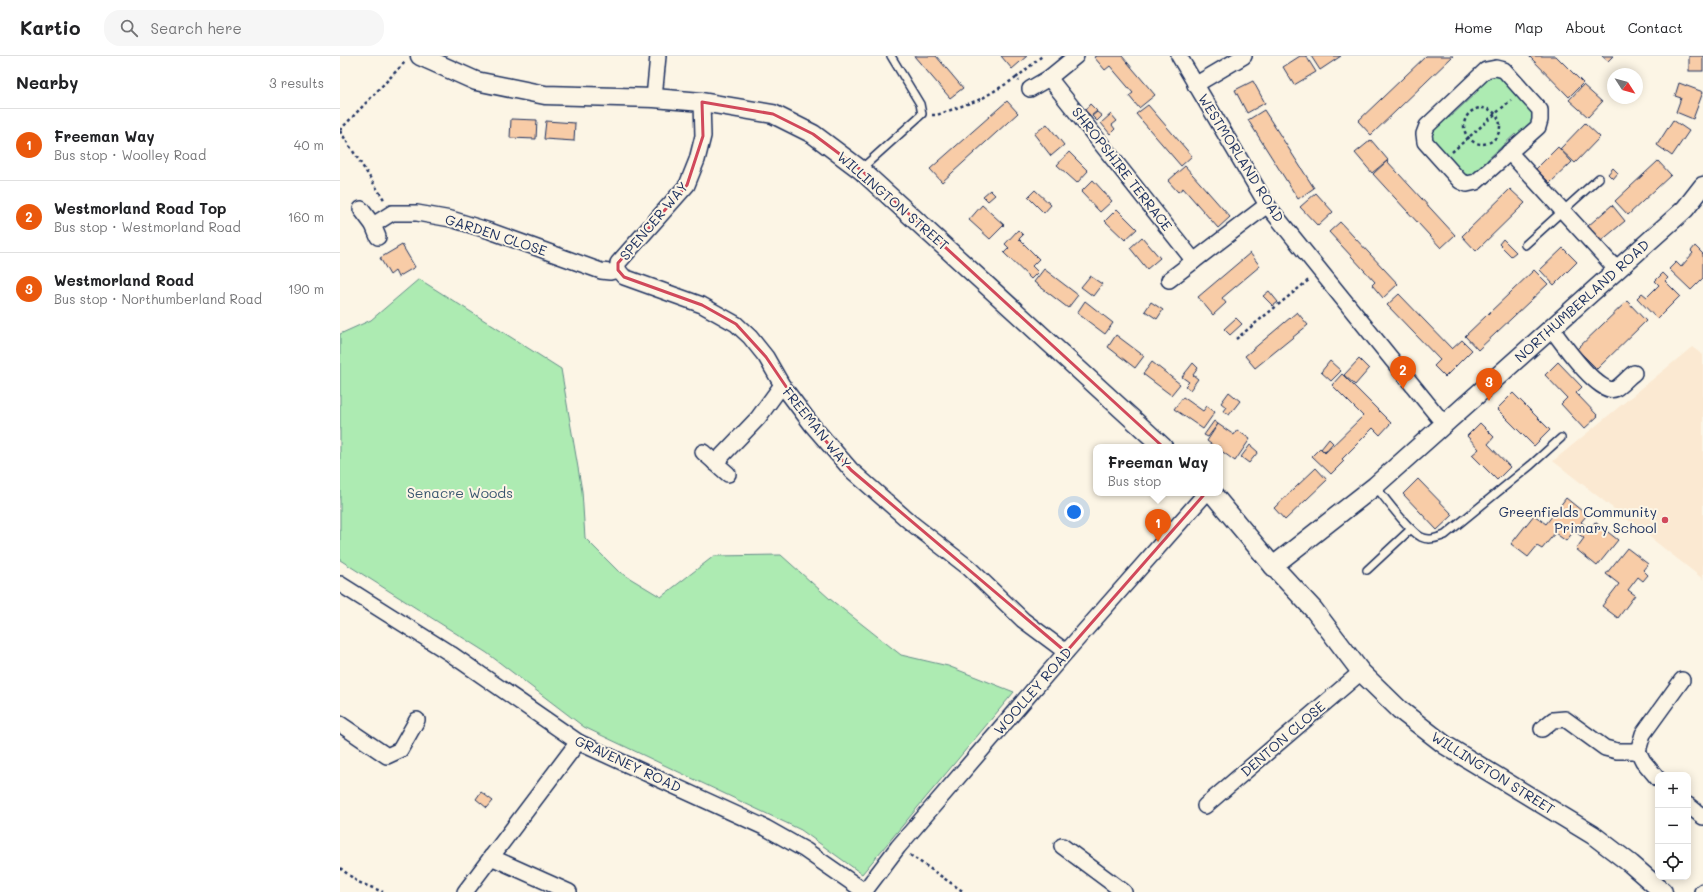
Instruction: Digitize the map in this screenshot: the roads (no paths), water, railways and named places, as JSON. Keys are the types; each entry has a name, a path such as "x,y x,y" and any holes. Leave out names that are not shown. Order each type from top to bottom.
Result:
{"street":[{"name":"WILLINGTON STREET","path":"420,56 476,81 545,95 654,98 702,102 773,114 813,134 861,170 1160,444"},
{"path":"654,98 658,56"},
{"path":"1030,89 1049,78 1076,56"},
{"name":"WESTMORLAND ROAD","path":"1179,56 1267,205 1444,424"},
{"path":"1195,85 1244,56"},
{"path":"1496,68 1504,70 1540,110 1538,127 1509,152 1476,182 1468,184 1460,181 1425,142 1424,134 1427,126 1486,70 1496,68"},
{"name":"SHROPSHIRE TERRACE","path":"1049,78 1194,261"},
{"name":"SPENCER WAY","path":"618,270 618,263 687,185 697,160 703,136 702,102"},
{"path":"1509,152 1616,270"},
{"name":"NORTHUMBERLAND ROAD","path":"1273,566 1375,486 1685,209 1703,186"},
{"path":"1169,280 1267,205"},
{"name":"GARDEN CLOSE","path":"361,209 375,231 392,213 418,212 451,219 490,231 601,271 610,272 618,270"},
{"name":"FREEMAN WAY","path":"618,270 624,277 702,305 736,324 750,337 766,357 782,385 812,425 851,470 910,522 969,568 1023,620 1066,652"},
{"path":"1551,328 1592,379 1607,390 1615,389 1634,373"},
{"path":"715,463 758,418 782,385"},
{"path":"703,452 728,474"},
{"name":"WOOLLEY ROAD","path":"864,892 898,847 1066,652 1203,496"},
{"name":"WILLINGTON STREET","path":"1215,496 1273,566 1314,610 1361,672 1400,710 1445,745 1592,835 1631,864 1663,892"},
{"name":"GRAVENEY ROAD","path":"340,584 451,654 578,742 766,828 805,850 864,892"},
{"name":"DENTON CLOSE","path":"1205,806 1361,672"},
{"path":"1655,775 1643,761 1638,751 1643,734 1682,680"},
{"path":"1542,729 1553,720 1565,718 1605,748 1617,751 1638,751"},
{"path":"340,724 387,756 400,750 418,720"},
{"path":"465,892 578,742"},
{"path":"1691,807 1703,817"},
{"path":"1062,846 1124,892"},
{"path":"491,857 569,892"}],"lane":[{"path":"861,170 922,114 920,104 891,56"},
{"path":"1525,245 1599,178"},
{"path":"1375,486 1411,529 1421,537 1432,539 1445,535 1562,438"},
{"path":"1367,570 1411,529"}],"place":[{"name":"Westmorland Road Top","path":"1403,389"},
{"name":"Westmorland Road","path":"1489,401"},
{"name":"Greenfields Community Primary School","path":"1665,520"},
{"name":"Freeman Way","path":"1158,542"}],"park label":[{"name":"Senacre Woods","path":"460,493"}]}
